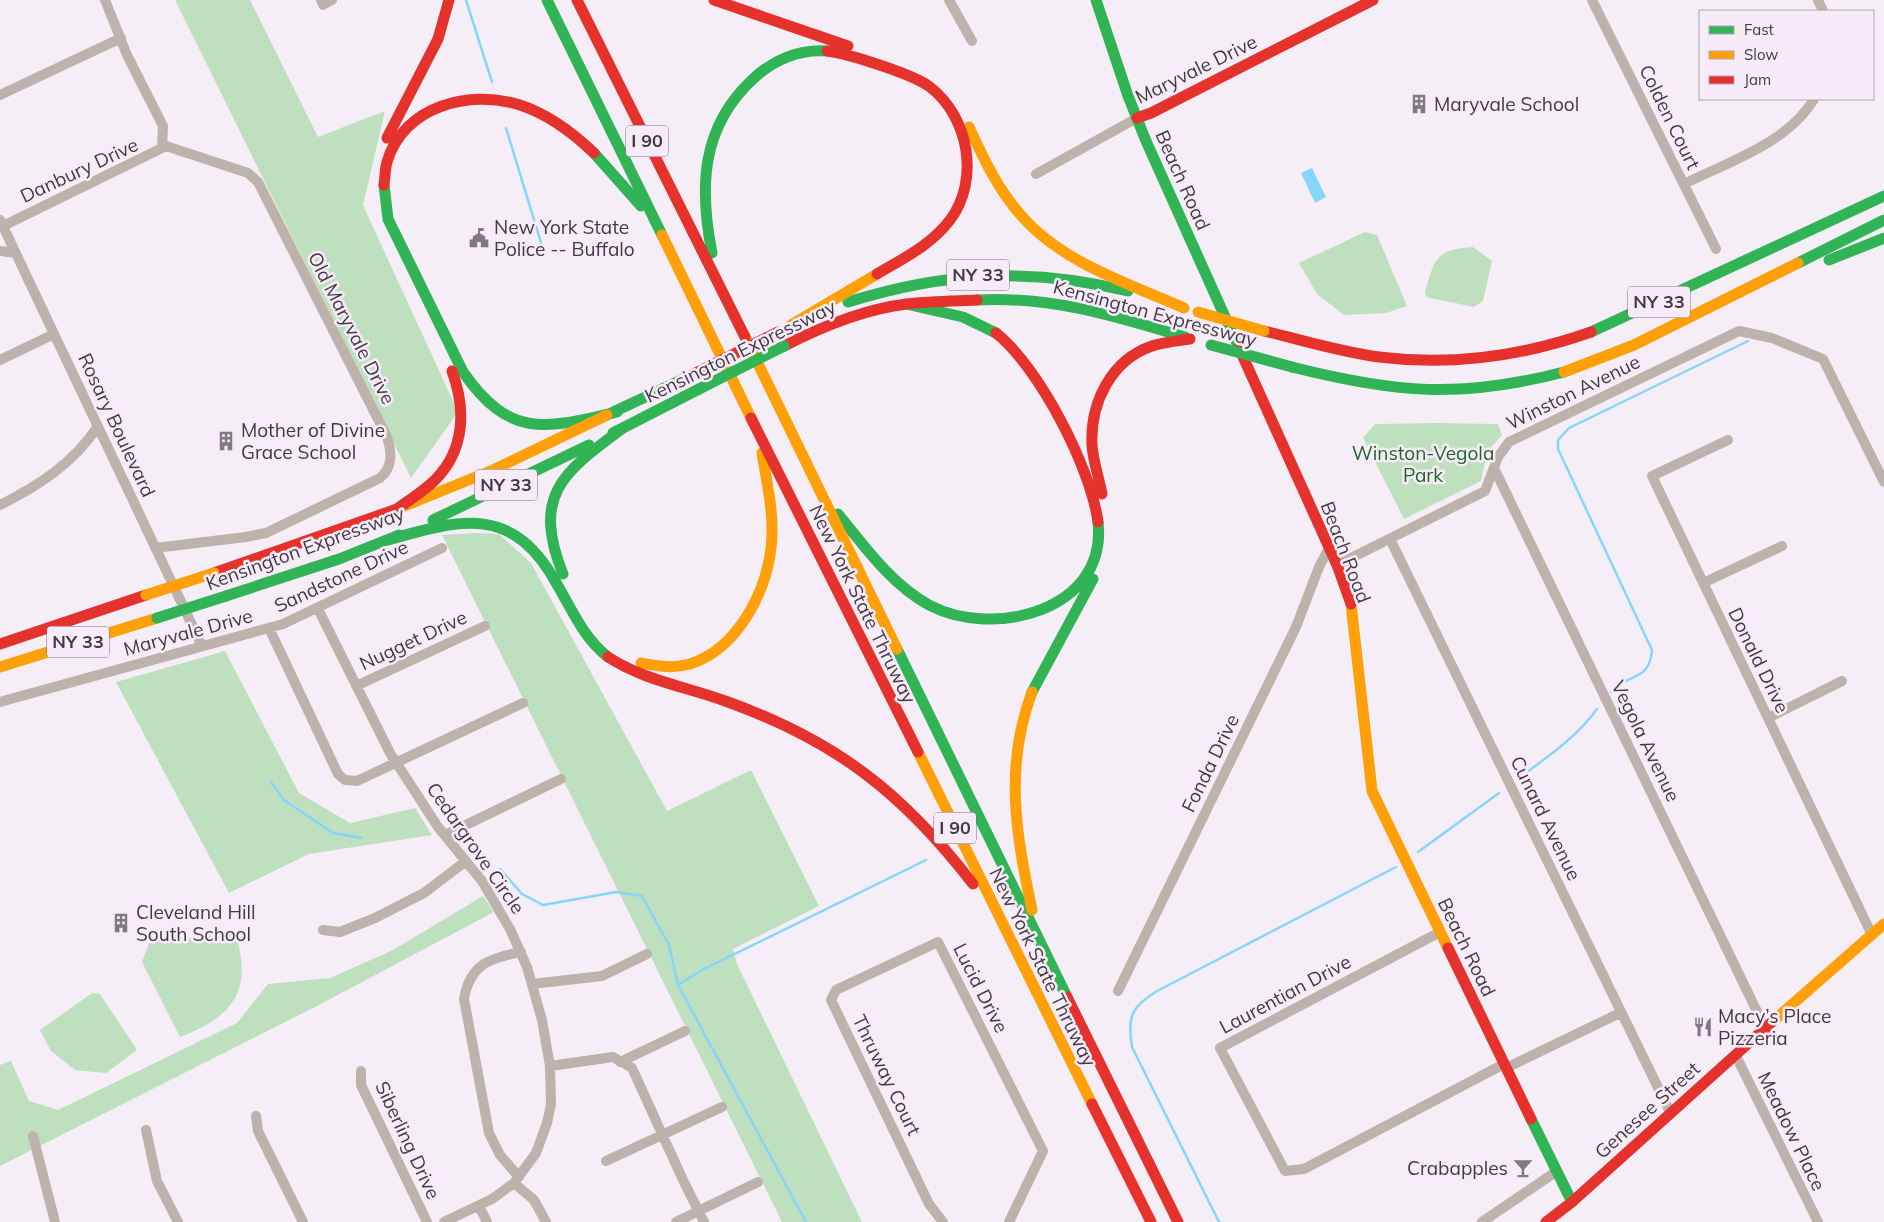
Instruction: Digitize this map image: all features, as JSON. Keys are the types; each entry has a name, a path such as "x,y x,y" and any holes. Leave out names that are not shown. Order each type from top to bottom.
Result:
{"main road":[{"path":"392,512 436,478 454,452 463,422 463,410 457,382 380,220 374,193 376,164 382,147 438,39 450,0"},
{"name":"New York State Thruway","path":"547,0 759,433 1151,1222"},
{"name":"New York State Thruway","path":"578,0 719,282 820,493 1178,1222"},
{"path":"714,0 908,66 939,83 960,109 995,180 1030,224 1082,261 1184,308"},
{"name":"Beach Road","path":"1096,0 1137,118 1330,548 1351,602 1372,792 1572,1202"},
{"name":"Maryvale Drive","path":"1137,118 1151,113 1372,0"},
{"path":"719,282 707,231 704,185 706,161 720,117 734,96 748,81 778,61 796,54 821,50 840,52 913,78 929,86 953,112 963,137 967,175 958,209 938,234 921,248 791,325"},
{"path":"616,412 572,423 536,425 514,420 496,412 485,402 472,387 463,372 388,219 382,189 385,166 389,152 408,126 432,109 457,101 477,99 519,104 555,123 586,147 631,194 662,232"},
{"path":"1812,230 1884,184"},
{"name":"Kensington Expressway","path":"0,644 392,512 493,470 616,412 791,325 875,293 927,281 1011,274 1053,276 1092,283 1264,331 1379,357 1409,360 1470,359 1528,350 1603,328 1884,196"},
{"name":"Kensington Expressway","path":"0,667 226,596 339,559 388,540 472,502 623,428 819,328 859,314 906,304 1013,298 1052,302 1085,308 1292,367 1388,388 1447,391 1497,388 1554,376 1587,366 1628,350 1884,220"},
{"path":"1710,308 1884,238"},
{"path":"820,493 898,582 931,606 963,618 984,621 1006,621 1044,610 1064,598 1076,587 1091,565 1098,526 1092,493 1034,374 1023,357 1009,342 978,322 942,309 906,304"},
{"path":"1039,941 1018,841 1014,793 1016,748 1032,691 1095,575 1103,555 1106,522 1092,447 1094,411 1098,398 1115,370 1132,356 1150,346 1190,339"},
{"path":"623,428 566,475 553,504 550,522 551,538 559,565 585,619 594,632 604,643 632,660 654,667 668,668 702,659 718,649 742,624 761,588 772,546 768,493 759,433"},
{"path":"388,540 453,523 468,521 492,525 515,534 543,559 577,621 596,647 605,655 640,674 774,718 845,756 900,799 937,837 1002,923"},
{"name":"Genesee Street","path":"1546,1222 1572,1202 1670,1112 1766,1030 1884,924"}],"street":[{"path":"105,0 127,55 163,126 163,143"},
{"path":"949,0 972,41"},
{"name":"Colden Court","path":"1592,0 1716,249"},
{"path":"0,95 121,38"},
{"path":"1684,184 1779,136 1801,116 1813,100"},
{"name":"Maryvale Drive","path":"1036,174 1137,118"},
{"name":"Danbury Drive","path":"1,223 156,153 163,143"},
{"name":"Old Maryvale Drive","path":"155,548 246,537 266,532 380,478 388,471 391,461 387,437 258,182 248,173 163,143"},
{"name":"Rosary Boulevard","path":"1,223 202,646"},
{"path":"0,251 16,253"},
{"name":"Winston Avenue","path":"1337,565 1485,491 1498,456 1509,442 1739,331 1772,338 1822,359 1884,482"},
{"path":"0,360 54,334"},
{"path":"0,505 42,481 64,465 98,426"},
{"name":"Donald Drive","path":"1728,440 1652,476 1872,935"},
{"name":"Vegola Avenue","path":"1494,468 1766,1030"},
{"name":"Cunard Avenue","path":"1390,539 1670,1112"},
{"path":"1703,584 1782,546"},
{"name":"Sandstone Drive","path":"442,548 318,609 284,624 269,628 338,774 345,780 357,781 523,703"},
{"name":"Fonda Drive","path":"1118,991 1291,636 1319,567 1330,548"},
{"name":"Cedargrove Circle","path":"318,609 396,762 445,835 482,881 521,952 542,1020 550,1066 551,1104 547,1123 536,1153 516,1180 479,1206 444,1222"},
{"name":"Nugget Drive","path":"356,686 485,626"},
{"name":"Maryvale Drive","path":"0,702 269,628"},
{"path":"1768,718 1842,681"},
{"path":"445,835 561,779"},
{"path":"323,930 340,932 376,918 424,893 466,861"},
{"name":"Laurentian Drive","path":"1440,932 1220,1048 1285,1171 1304,1169 1505,1066"},
{"name":"Lucid Drive","path":"885,967 938,942 1043,1151 1010,1222"},
{"path":"521,952 493,958 477,970 467,982 464,999 489,1133 516,1180 534,1200 546,1222"},
{"path":"532,984 602,976 647,954"},
{"name":"Thruway Court","path":"885,967 836,990 831,1000 929,1204 943,1222"},
{"path":"1505,1066 1620,1013"},
{"path":"620,1062 685,1031"},
{"name":"Meadow Place","path":"1736,1056 1818,1222"},
{"path":"550,1066 613,1058 632,1068 704,1222"},
{"name":"Siberling Drive","path":"361,1071 361,1085 427,1222"},
{"path":"606,1161 722,1107"},
{"path":"256,1116 258,1131 303,1222"},
{"path":"146,1130 157,1181 178,1222"},
{"path":"33,1136 55,1222"},
{"path":"1482,1222 1557,1171"},
{"path":"676,1222 758,1182"},
{"path":"479,1206 487,1222"}],"green space":[{"path":"175,0 250,0 318,137 385,111 363,205 458,412 411,478"},
{"path":"1365,232 1377,235 1407,306 1386,313 1344,315 1317,294 1299,263"},
{"path":"1473,247 1492,261 1483,301 1474,307 1426,297 1425,292 1428,280 1438,258 1460,248"},
{"name":"Winston-Vegola Park","path":"1375,424 1498,424 1502,435 1487,452 1481,481 1404,519 1363,438"},
{"path":"499,534 531,563 667,811 751,770 819,906 733,949 737,964 862,1222 782,1222 442,535"},
{"path":"225,651 299,793 350,823 415,808 432,835 309,854 229,893 116,682"},
{"path":"483,896 494,912 315,1007 0,1166 0,1065 11,1061 29,1101 58,1110 237,1023 268,984 330,978 393,950"},
{"path":"235,932 242,970 240,985 235,998 226,1010 214,1020 180,1037 142,962 149,943"},
{"path":"92,993 100,994 137,1050 106,1073 75,1070 51,1051 40,1030"}],"water":[{"path":"1312,168 1326,197 1315,203 1301,173"}],"waterway":[{"path":"466,0 492,82"},
{"path":"506,128 542,246"},
{"path":"1611,692 1617,686 1642,673 1647,668 1652,650 1558,449 1558,440 1569,428 1748,341"},
{"path":"1519,778 1570,738 1597,709"},
{"path":"271,782 284,800 333,833 362,838"},
{"path":"1418,852 1499,793"},
{"path":"678,985 700,971 926,860"},
{"path":"1219,1222 1132,1047 1130,1028 1133,1014 1141,1002 1157,991 1396,867"},
{"path":"500,869 522,894 543,905 616,892 642,896 669,945 678,985 806,1222"}],"traffic: fast":[{"path":"547,0 662,235"},
{"path":"1096,0 1128,96 1146,141 1239,348"},
{"path":"712,253 708,229 706,182 708,159 723,117 736,98 753,79 769,66 797,54 827,51"},
{"path":"594,153 641,206"},
{"path":"384,185 388,219 463,372 480,394 497,409 513,419 531,423 569,422 617,412"},
{"path":"1591,332 1884,196"},
{"path":"1798,263 1884,220"},
{"path":"1829,260 1884,238"},
{"path":"848,302 919,284 987,276 1056,278 1128,291"},
{"path":"977,300 1031,301 1057,304 1108,315 1185,337"},
{"path":"906,304 963,317 996,333"},
{"path":"1211,345 1292,367"},
{"path":"699,389 784,346"},
{"path":"1292,367 1363,383 1428,389 1492,386 1527,381 1564,372"},
{"path":"607,415 692,375"},
{"path":"613,433 699,389"},
{"path":"563,574 554,547 551,524 552,504 559,488 570,472 584,458 623,428"},
{"path":"433,520 589,445"},
{"path":"838,514 879,564 915,596 929,605 955,615 984,619 1013,617 1041,610 1066,596 1085,577 1096,553 1098,522"},
{"path":"388,540 415,532 464,524 485,524 505,530 524,542 541,560 592,642 608,657"},
{"path":"226,596 339,559 399,535"},
{"path":"1032,692 1093,579"},
{"path":"157,618 226,596"},
{"path":"897,649 1067,997"},
{"path":"1531,1119 1572,1202"}],"traffic: slow":[{"path":"969,127 991,172 1004,193 1019,213 1036,230 1054,245 1096,270 1184,308"},
{"path":"662,235 751,418"},
{"path":"1564,372 1634,345 1798,263"},
{"path":"791,325 877,274"},
{"path":"1198,312 1264,331"},
{"path":"745,337 897,649"},
{"path":"397,509 493,470 607,415"},
{"path":"641,663 672,667 684,666 707,657 735,633 756,601 768,565 772,536 771,512 762,453"},
{"path":"146,595 214,573"},
{"path":"1351,604 1372,791 1448,948"},
{"path":"0,667 157,618"},
{"path":"1032,692 1023,720 1015,774 1021,854 1032,910"},
{"path":"918,752 1092,1104"},
{"path":"1772,1022 1884,924"}],"traffic: jam":[{"path":"387,138 438,39 449,0"},
{"path":"577,0 745,337"},
{"path":"714,0 848,46"},
{"path":"1137,118 1151,113 1373,0"},
{"path":"827,51 880,65 910,76 930,87 954,115 966,150 965,187 959,204 950,220 926,244 877,274"},
{"path":"384,185 387,162 395,143 408,127 423,115 441,106 460,101 480,99 520,105 540,113 560,125 594,153"},
{"path":"784,346 829,325 859,314 891,306 977,300"},
{"path":"1264,331 1364,355 1433,360 1486,357 1513,353 1591,332"},
{"path":"692,375 778,332"},
{"path":"996,333 1029,369 1060,420 1085,474 1098,522"},
{"path":"1102,494 1092,445 1092,429 1099,399 1106,385 1114,372 1125,361 1138,353 1152,346 1190,339"},
{"path":"1239,348 1337,565 1351,604"},
{"path":"392,512 431,484 446,467 453,455 460,428 461,414 457,385 452,371"},
{"path":"751,418 918,752"},
{"path":"214,573 397,509"},
{"path":"0,644 146,595"},
{"path":"608,657 652,678 728,702 767,717 835,753 893,797 947,852 973,884"},
{"path":"1448,948 1531,1119"},
{"path":"1067,997 1178,1222"},
{"path":"1546,1222 1572,1202 1772,1022"},
{"path":"1092,1104 1151,1222"}],"place":[{"name":"Maryvale School","path":"1419,104"},
{"name":"New York State Police -- Buffalo","path":"479,238"},
{"name":"Mother of Divine Grace School","path":"226,441"},
{"name":"Cleveland Hill South School","path":"121,923"},
{"name":"Macy’s Place Pizzeria","path":"1703,1027"},
{"name":"Crabapples","path":"1523,1168"}]}
